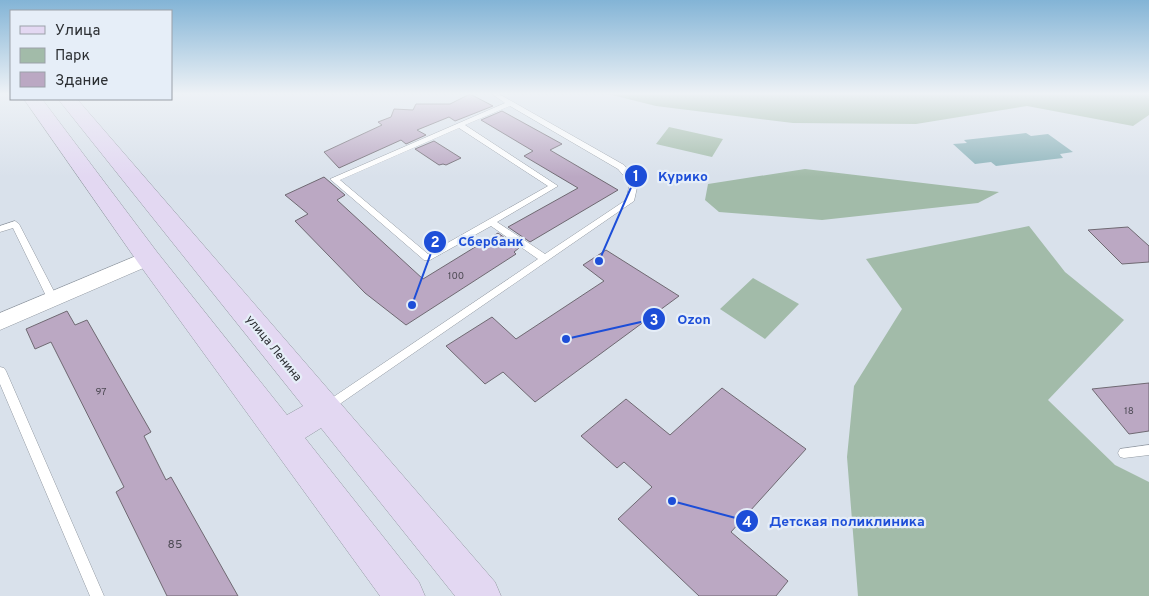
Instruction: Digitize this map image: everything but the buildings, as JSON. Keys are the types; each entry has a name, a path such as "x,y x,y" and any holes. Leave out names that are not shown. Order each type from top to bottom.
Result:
{"main road":[{"path":"50,122 148,258 405,596"},
{"name":"улица Ленина","path":"86,122 481,596"},
{"path":"148,258 186,240"},
{"path":"283,435 324,409"}],"street":[{"path":"0,322 148,258"}],"lane":[{"path":"459,125 554,186 427,258 334,179 466,122"},
{"path":"324,409 630,201 634,183 621,167 545,122"},
{"path":"491,222 545,259"},
{"path":"0,229 15,224 53,298"},
{"path":"1,378 97,596"},
{"path":"1124,454 1149,450"}],"green space":[{"path":"783,122 929,122 916,124"},
{"path":"1111,122 1139,122 1133,126"},
{"path":"669,127 723,139 712,157 656,144"},
{"path":"805,169 999,192 978,203 822,220 719,212 705,200 708,184"},
{"path":"1029,226 1065,272 1124,320 1048,400 1115,465 1149,482 1149,596 858,596 847,457 854,386 902,309 866,259"},
{"path":"753,278 799,304 765,339 720,309"}],"water":[{"path":"1026,133 1031,136 1048,134 1073,152 1060,154 1063,158 996,166 991,162 975,164 953,144 967,143 964,140"}],"place":[{"name":"Курико","path":"599,261"},
{"name":"Сбербанк","path":"412,305"},
{"name":"Ozon","path":"566,339"},
{"name":"Детская поликлиника","path":"672,501"}]}
